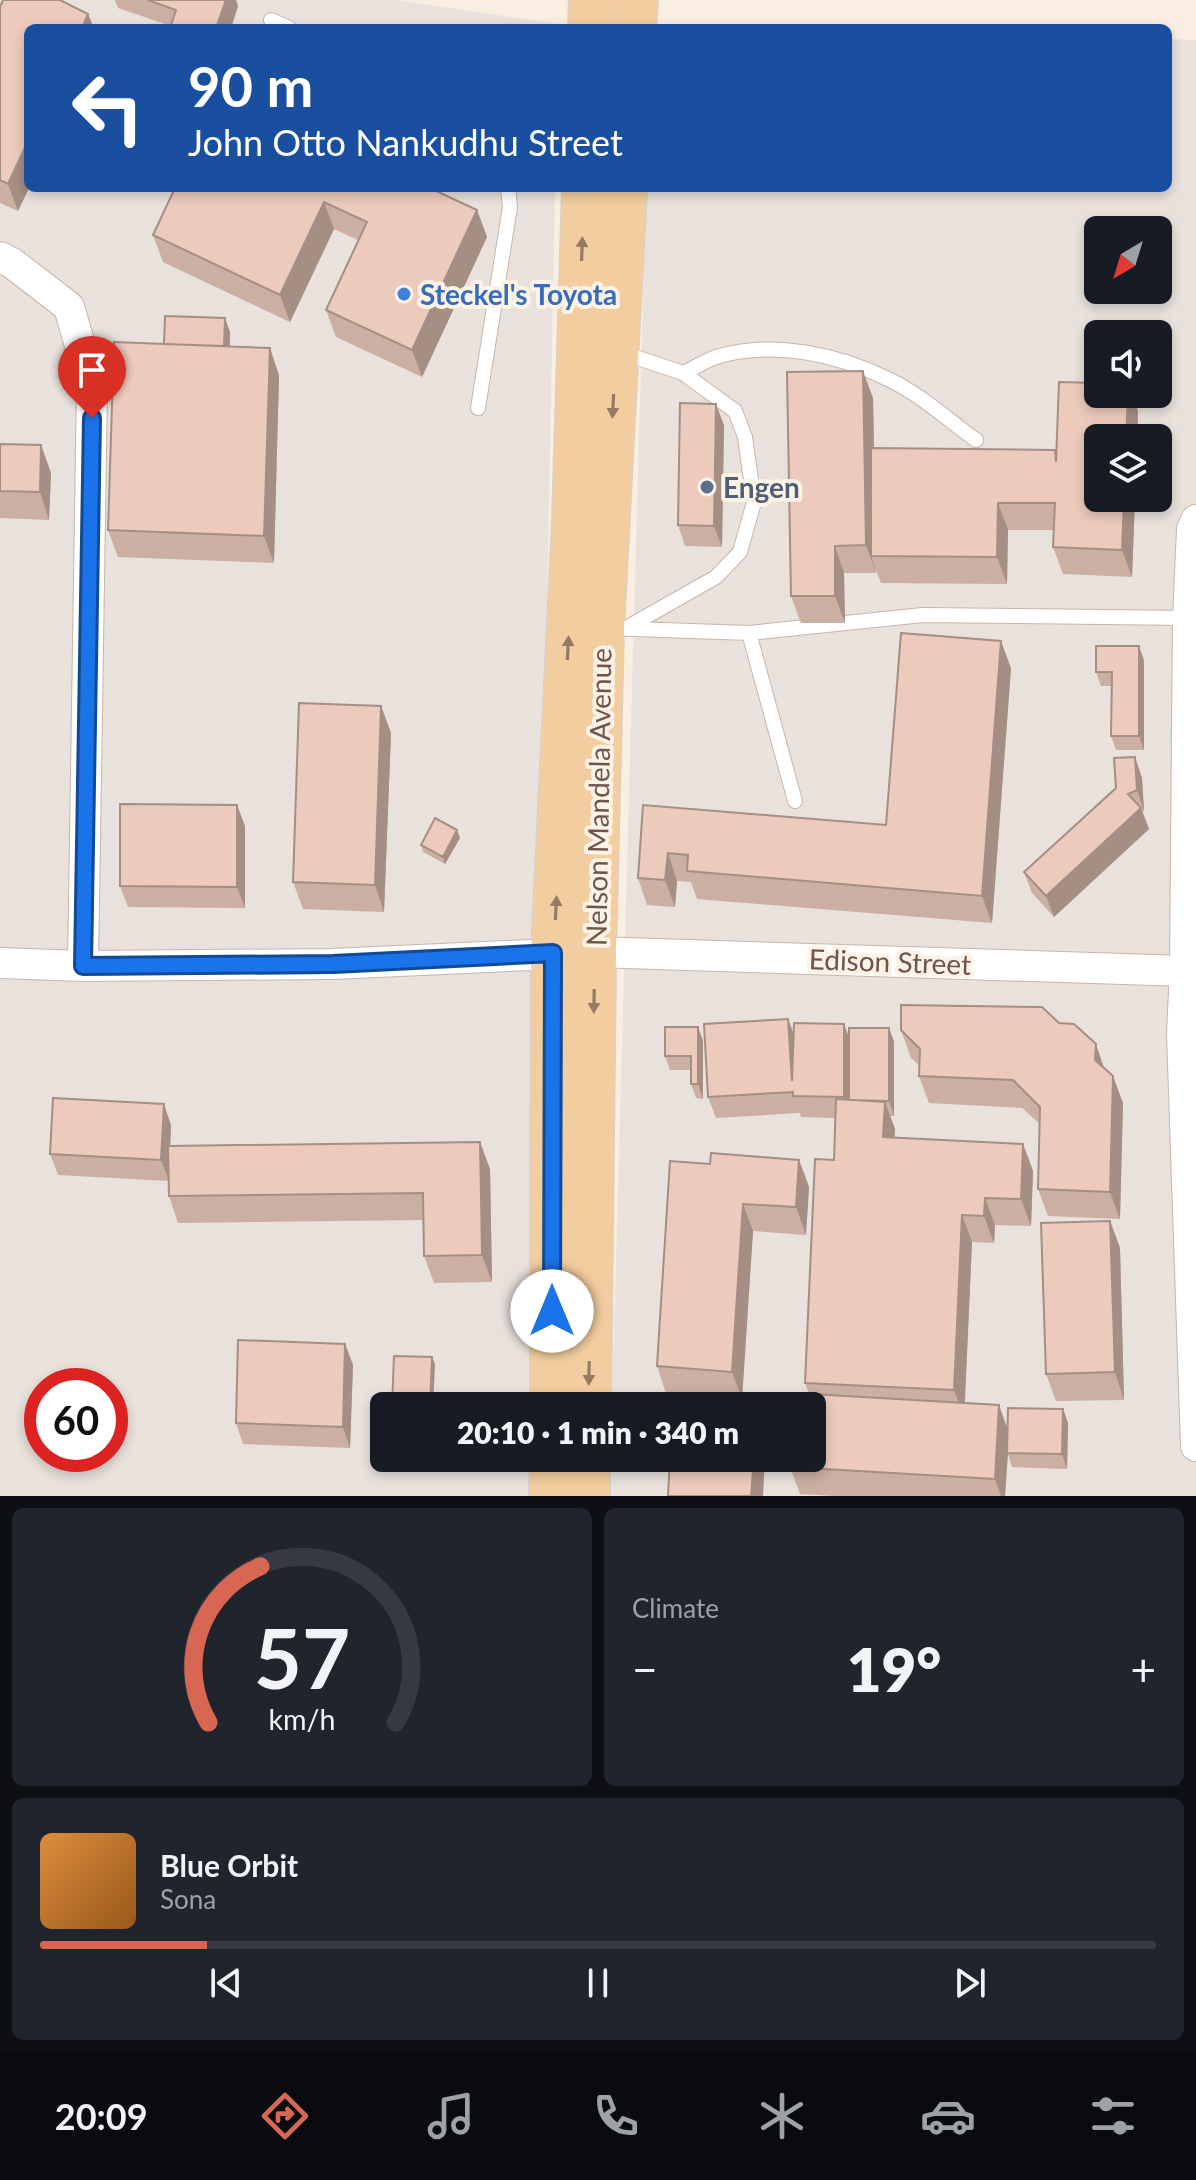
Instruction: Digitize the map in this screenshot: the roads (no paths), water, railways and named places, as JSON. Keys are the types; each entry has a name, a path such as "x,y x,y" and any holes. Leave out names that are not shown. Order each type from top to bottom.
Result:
{"main road":[{"path":"590,24 591,0"},
{"path":"634,24 636,0"},
{"name":"Nelson Mandela Avenue","path":"584,192 574,521 574,953 589,1392"},
{"name":"Nelson Mandela Avenue","path":"553,1392 574,953 614,628 616,350 625,192"},
{"path":"551,1496 552,1472"},
{"path":"588,1472 588,1496"}],"street":[{"path":"0,257 69,307 92,387 83,966"},
{"path":"1196,520 1192,529 1188,618 1182,1033 1191,1122 1196,1446"},
{"name":"Edison Street","path":"0,963 83,966 333,964 574,953 1185,971"}],"lane":[{"path":"271,20 280,24"},
{"path":"478,408 510,207 508,192"},
{"path":"614,628 716,577 740,552 754,502 745,437 735,411 683,373 616,350"},
{"path":"683,373 715,358 754,350 798,352 840,360 890,380 976,440"},
{"path":"614,628 749,633 923,615 1188,618"},
{"path":"749,633 795,801"}],"place":[{"name":"Steckel's Toyota","path":"404,294"},
{"name":"Engen","path":"707,487"}]}
